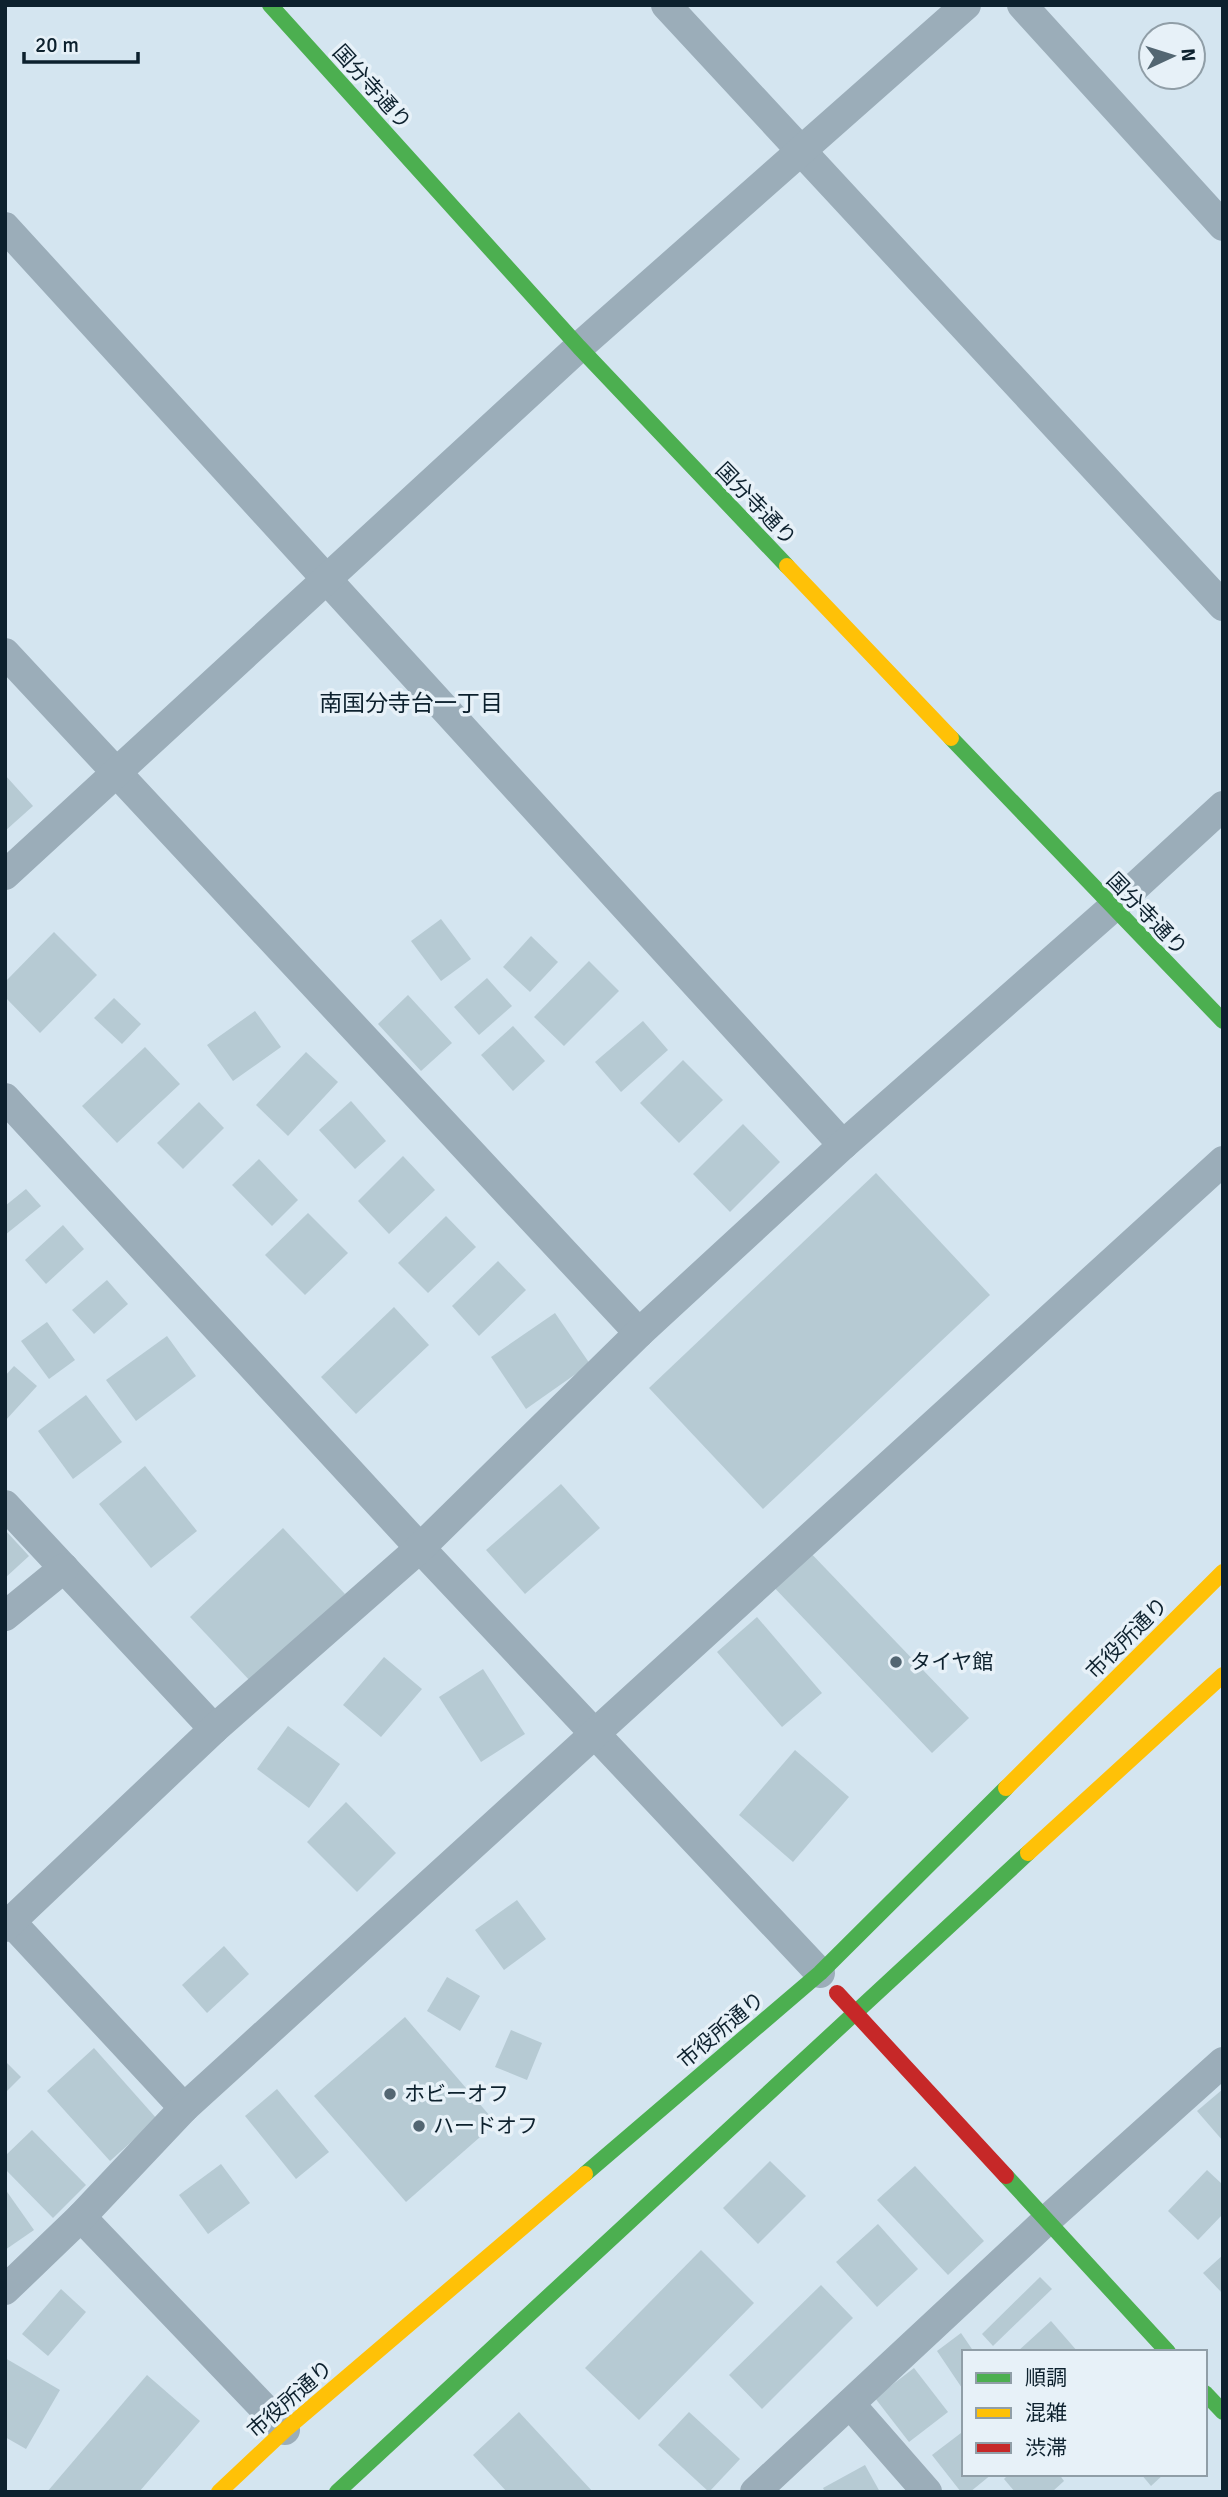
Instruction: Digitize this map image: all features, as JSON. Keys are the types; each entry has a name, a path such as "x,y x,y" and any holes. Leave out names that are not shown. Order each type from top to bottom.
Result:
{"street":[{"name":"国分寺通り","path":"270,5 579,347 1112,908 1223,1021"},
{"path":"666,5 1223,606"},
{"path":"5,875 579,347 967,5"},
{"path":"1022,5 1223,226"},
{"path":"5,227 843,1145"},
{"path":"5,653 639,1333"},
{"path":"184,2108 8,1925 214,1729 420,1548 639,1333 843,1145 1112,908 1223,806"},
{"path":"5,1098 420,1548 820,1973 1166,2350"},
{"path":"5,2290 82,2217 184,2108 1223,1161"},
{"path":"5,1505 214,1729"},
{"path":"5,1616 64,1568"},
{"name":"市役所通り","path":"219,2492 285,2430 820,1973 1223,1572"},
{"path":"339,2491 855,2011 1223,1675"},
{"path":"755,2492 1047,2220 1223,2062"},
{"path":"82,2217 285,2430"},
{"path":"850,2404 927,2492"}],"building":[{"path":"5,775 33,806 5,831"},
{"path":"441,919 471,959 441,981 411,941"},
{"path":"54,932 97,975 40,1033 5,997 5,982"},
{"path":"531,936 558,962 530,992 503,967"},
{"path":"589,961 619,991 564,1046 534,1017"},
{"path":"487,978 512,1006 479,1035 454,1007"},
{"path":"408,995 452,1043 421,1071 378,1024"},
{"path":"114,998 141,1024 122,1044 94,1018"},
{"path":"255,1011 281,1047 233,1081 207,1045"},
{"path":"643,1021 668,1050 621,1092 595,1062"},
{"path":"513,1026 545,1061 513,1091 481,1055"},
{"path":"145,1047 180,1084 117,1143 82,1106"},
{"path":"306,1052 338,1082 288,1136 256,1105"},
{"path":"683,1060 723,1100 679,1143 640,1103"},
{"path":"351,1101 386,1141 355,1169 319,1130"},
{"path":"199,1102 224,1128 183,1169 157,1143"},
{"path":"743,1124 780,1162 730,1212 693,1174"},
{"path":"403,1156 435,1190 389,1234 358,1201"},
{"path":"259,1159 298,1200 272,1226 232,1185"},
{"path":"876,1173 990,1295 763,1509 649,1388"},
{"path":"26,1189 41,1206 5,1235 5,1206"},
{"path":"308,1213 348,1253 305,1295 265,1255"},
{"path":"446,1216 476,1247 428,1293 398,1263"},
{"path":"63,1225 84,1249 46,1284 25,1260"},
{"path":"498,1261 526,1290 479,1336 452,1306"},
{"path":"107,1280 128,1304 94,1334 72,1310"},
{"path":"394,1307 429,1345 356,1414 321,1377"},
{"path":"555,1313 590,1364 526,1409 491,1357"},
{"path":"47,1322 75,1360 49,1379 21,1341"},
{"path":"167,1336 196,1376 136,1421 106,1380"},
{"path":"14,1366 37,1386 5,1421 5,1376"},
{"path":"86,1395 122,1442 73,1479 38,1431"},
{"path":"145,1466 197,1531 151,1568 99,1504"},
{"path":"561,1484 600,1528 525,1594 486,1550"},
{"path":"283,1528 345,1594 252,1683 190,1617"},
{"path":"5,1530 29,1556 5,1578"},
{"path":"804,1546 969,1718 932,1753 768,1581"},
{"path":"757,1617 822,1693 782,1727 717,1652"},
{"path":"384,1657 422,1689 381,1737 343,1705"},
{"path":"483,1669 525,1734 481,1762 439,1697"},
{"path":"288,1726 340,1764 309,1808 257,1769"},
{"path":"795,1750 849,1797 793,1862 739,1815"},
{"path":"346,1802 396,1853 357,1892 307,1842"},
{"path":"517,1900 546,1939 504,1970 475,1930"},
{"path":"224,1946 249,1974 207,2013 182,1985"},
{"path":"447,1977 480,1996 460,2031 427,2011"},
{"path":"405,2017 496,2123 406,2202 314,2096"},
{"path":"511,2030 542,2043 527,2080 495,2067"},
{"path":"94,2048 157,2119 110,2161 47,2091"},
{"path":"5,2061 21,2077 5,2093"},
{"path":"277,2089 329,2152 296,2179 245,2116"},
{"path":"1223,2089 1223,2141 1197,2111"},
{"path":"32,2130 86,2185 53,2218 5,2169 5,2156"},
{"path":"770,2161 806,2196 758,2244 723,2208"},
{"path":"221,2164 250,2203 208,2234 179,2195"},
{"path":"915,2166 984,2241 948,2275 877,2200"},
{"path":"1207,2170 1223,2185 1223,2214 1198,2240 1168,2211"},
{"path":"5,2189 34,2230 5,2250"},
{"path":"878,2224 918,2269 877,2307 836,2262"},
{"path":"701,2250 754,2303 639,2420 585,2368"},
{"path":"1223,2255 1223,2294 1203,2273"},
{"path":"1040,2277 1052,2289 993,2346 982,2334"},
{"path":"821,2285 853,2318 762,2409 729,2375"},
{"path":"61,2289 86,2312 48,2356 22,2334"},
{"path":"1051,2321 1076,2350 1019,2350"},
{"path":"961,2333 973,2350 962,2350 962,2388 937,2351"},
{"path":"5,2358 60,2390 26,2449 5,2437"},
{"path":"914,2368 948,2412 909,2442 875,2398"},
{"path":"147,2375 200,2421 139,2492 47,2492"},
{"path":"519,2412 593,2492 507,2492 473,2455"},
{"path":"689,2412 740,2459 709,2492 658,2445"},
{"path":"961,2433 962,2476 990,2476 970,2492 961,2492 932,2455"},
{"path":"865,2465 880,2492 825,2492 823,2488"},
{"path":"1007,2476 1060,2476 1064,2481 1052,2492 1015,2492 1004,2479"},
{"path":"1143,2476 1162,2476 1151,2486"}],"traffic: fast":[{"path":"270,5 579,347 787,566"},
{"path":"951,738 1223,1021"},
{"path":"585,2174 820,1973 1006,1788"},
{"path":"337,2492 1028,1853"},
{"path":"1006,2176 1166,2350"},
{"path":"1207,2395 1223,2412"}],"traffic: slow":[{"path":"787,566 951,738"},
{"path":"1006,1788 1223,1572"},
{"path":"1028,1853 1223,1675"},
{"path":"219,2492 285,2430 585,2174"}],"traffic: jam":[{"path":"837,1993 1006,2176"}],"place":[{"name":"タイヤ館","path":"896,1662"},
{"name":"ホビーオフ","path":"390,2094"},
{"name":"ハードオフ","path":"419,2126"}],"district":[{"name":"南国分寺台一丁目","path":"411,703"}]}
